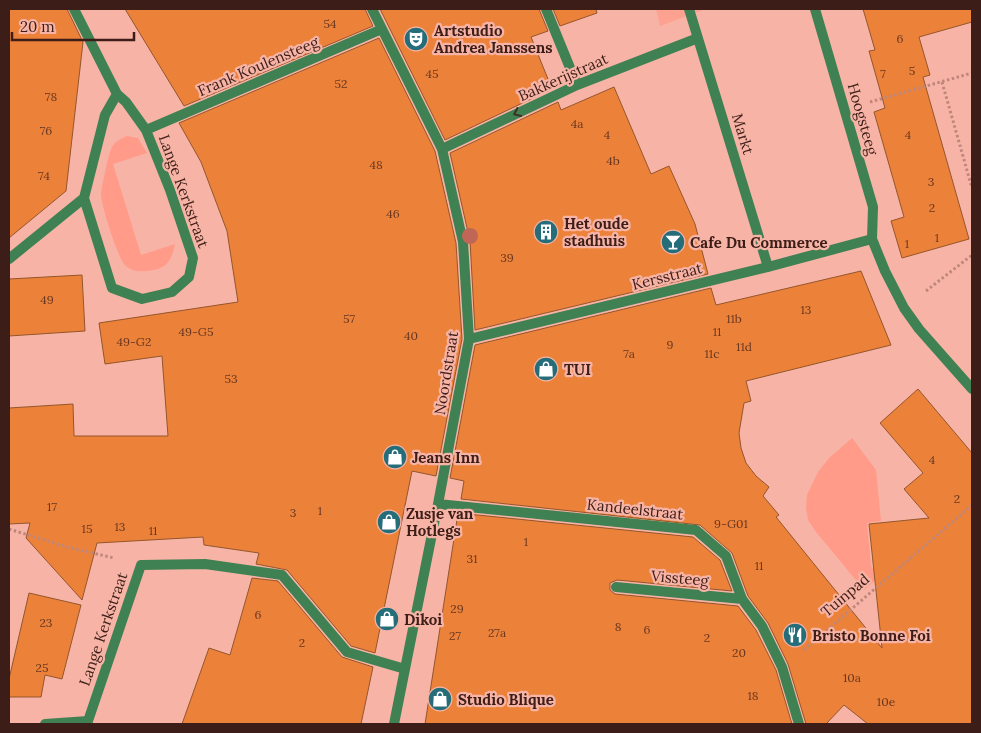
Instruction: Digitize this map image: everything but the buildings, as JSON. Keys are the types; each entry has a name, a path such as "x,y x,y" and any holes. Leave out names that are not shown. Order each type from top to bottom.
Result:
{"street":[{"name":"Lange Kerkstraat","path":"74,9 117,94 126,102 146,130 170,190 193,258 189,278 172,292 142,299 112,288 84,198"},
{"name":"Noordstraat","path":"372,9 442,149 463,242 469,340 394,724"},
{"path":"546,9 577,85"},
{"name":"Markt","path":"688,9 768,267"},
{"name":"Hoogsteeg","path":"815,9 873,207 872,239"},
{"name":"Frank Koulensteeg","path":"146,130 382,29"},
{"name":"Bakkerijstraat","path":"442,149 577,85 698,38"},
{"path":"9,259 84,198 105,115 117,94"},
{"path":"872,239 885,271 904,308 918,328 972,389"},
{"name":"Kersstraat","path":"469,340 768,267 872,239"},
{"name":"Kandeelstraat","path":"438,504 696,530 726,556 742,599 762,626 782,667"},
{"name":"Lange Kerkstraat","path":"45,724 88,721 141,565 205,564 282,575 348,652 405,669"},
{"name":"Vissteeg","path":"616,588 742,599"},
{"path":"782,667 799,724"}],"path":[{"path":"845,109 972,73"},
{"path":"942,82 972,188"},
{"path":"904,308 972,255"},
{"name":"Tuinpad","path":"782,667 972,505"},
{"path":"9,529 67,547 141,565"}],"shaded area":[{"path":"656,9 706,9 660,26"},
{"path":"127,136 138,138 147,153 113,164 141,255 175,244 171,258 166,265 149,271 134,270 124,264 114,242 101,195 107,162 113,145"},
{"path":"852,438 876,470 881,521 867,523 871,566 879,577 864,590 816,532 808,520 806,508 807,495 818,472 829,458"}],"place":[{"name":"Artstudio Andrea Janssens","path":"416,39"},
{"name":"Het oude stadhuis","path":"546,232"},
{"name":"Cafe Du Commerce","path":"673,242"},
{"name":"TUI","path":"546,369"},
{"name":"Jeans Inn","path":"395,457"},
{"name":"Zusje van Hotlegs","path":"389,522"},
{"name":"Dikoi","path":"387,619"},
{"name":"Bristo Bonne Foi","path":"795,635"},
{"name":"Studio Blique","path":"440,699"}]}
